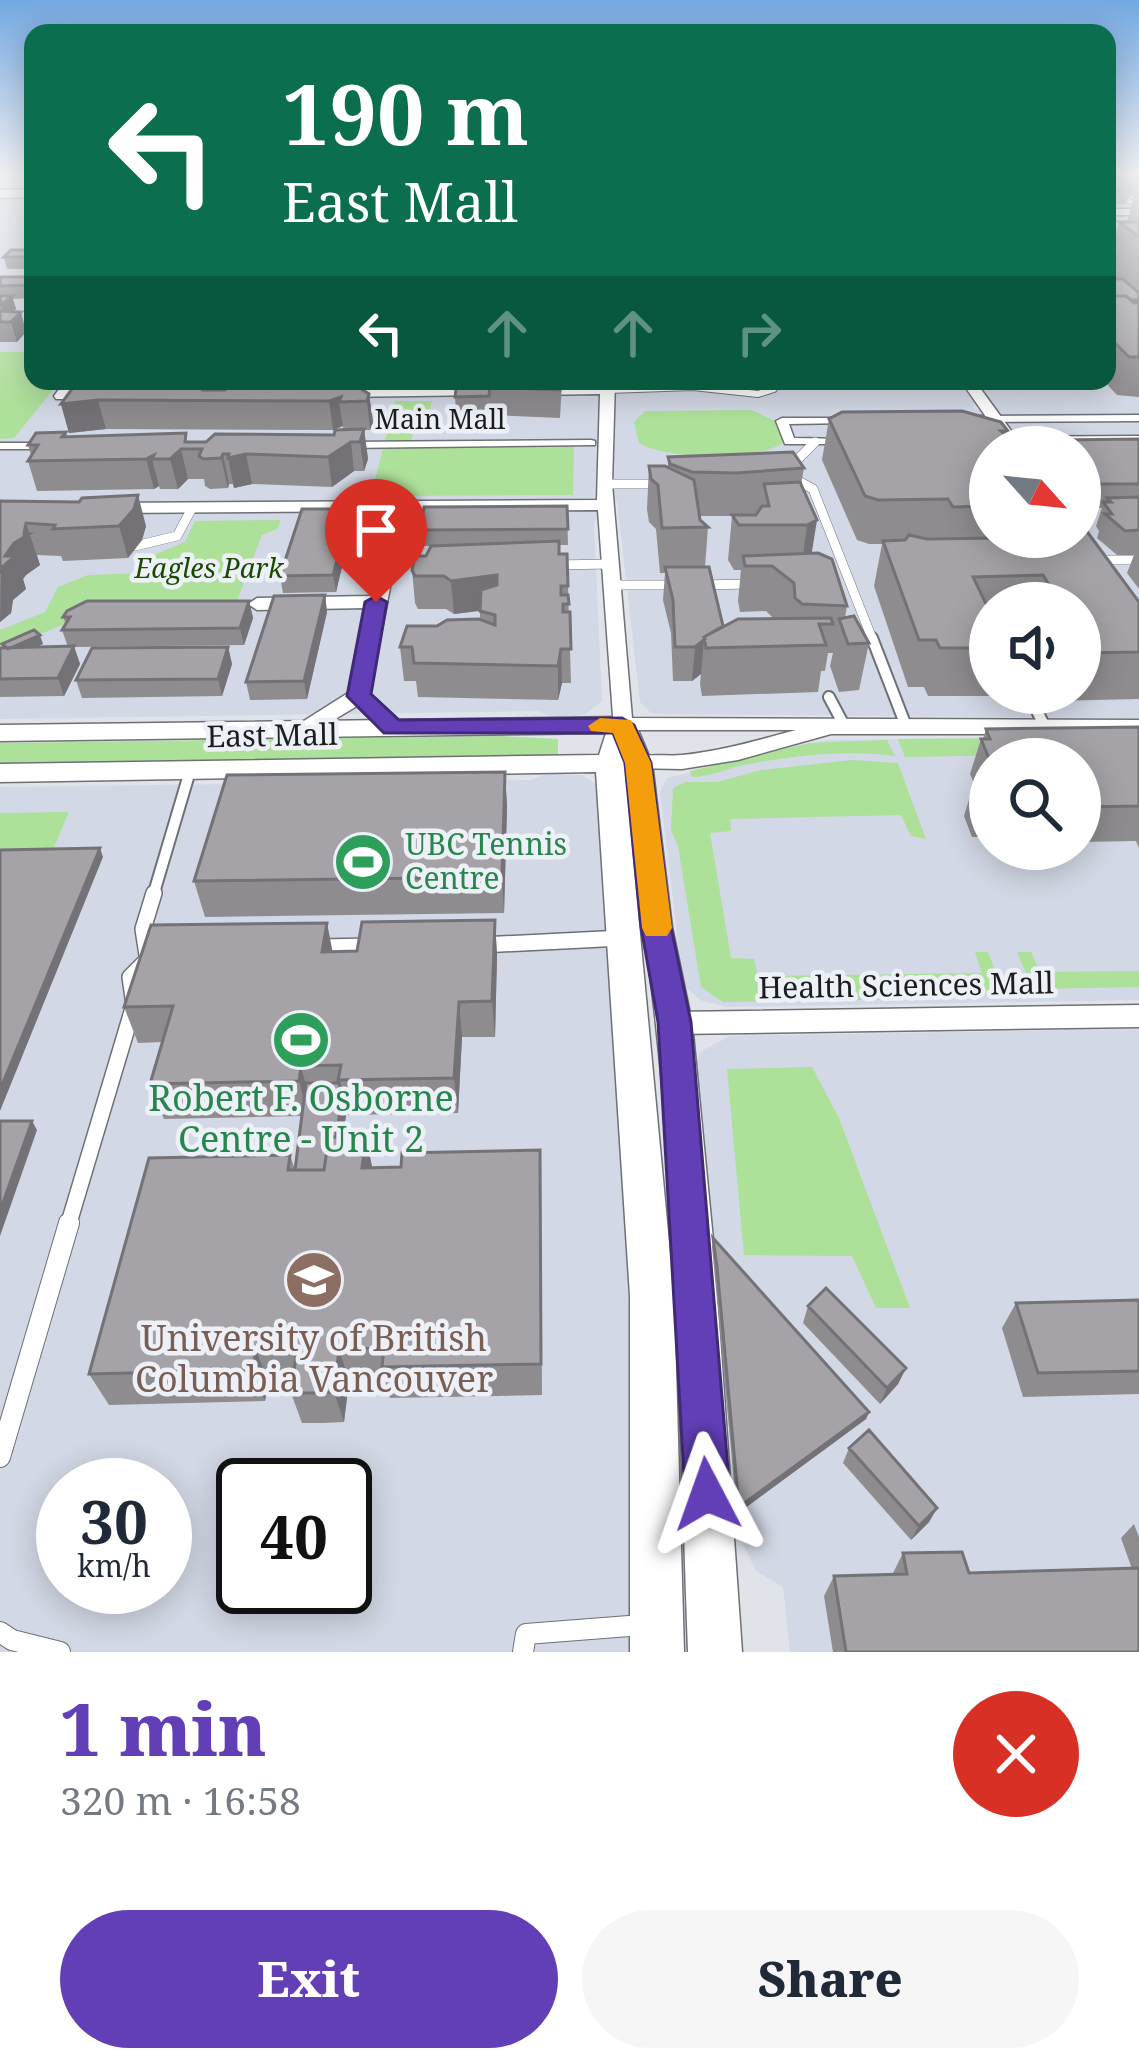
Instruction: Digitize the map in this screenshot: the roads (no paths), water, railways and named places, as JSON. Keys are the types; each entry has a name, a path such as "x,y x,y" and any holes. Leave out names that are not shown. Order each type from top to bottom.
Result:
{"street":[{"path":"318,393 365,390"},
{"path":"462,390 496,392"},
{"path":"518,391 533,390"},
{"path":"608,390 605,494 624,764 626,938 652,1296 656,1638"},
{"path":"974,390 999,426"},
{"path":"958,419 1139,418"},
{"path":"853,441 789,442 782,421 865,420"},
{"path":"1101,440 1139,439"},
{"name":"Main Mall","path":"328,445 592,443"},
{"path":"0,446 67,446"},
{"path":"83,508 398,506 605,494"},
{"path":"307,729 358,696 398,506"},
{"path":"257,604 376,602"},
{"path":"358,696 393,728"},
{"name":"East Mall","path":"0,733 802,723 1139,727"},
{"name":"East Mall","path":"0,772 624,764 721,756 837,727"},
{"path":"624,764 674,1022 704,1263 720,1483 715,1652"},
{"name":"Health Sciences Mall","path":"674,1022 1139,1016"}],"lane":[{"path":"720,390 758,394 770,390"},
{"path":"814,442 783,476 813,489 842,584 906,726"},
{"path":"605,494 684,484"},
{"path":"135,546 177,536 191,508"},
{"path":"1101,558 1139,560"},
{"path":"545,565 756,584"},
{"path":"829,697 837,727"},
{"path":"1038,714 1045,727"},
{"path":"147,957 142,928 190,771"},
{"path":"466,946 626,938"},
{"path":"308,947 398,946"},
{"path":"0,1457 134,1005 126,994 128,981 147,957 170,950"},
{"path":"0,1632 12,1640 60,1651"},
{"path":"525,1643 656,1638"}],"place":[{"name":"UBC Tennis Centre","path":"363,862"},
{"name":"Robert F. Osborne Centre - Unit 2","path":"301,1040"},
{"name":"University of British Columbia Vancouver","path":"314,1280"}],"park label":[{"name":"Eagles Park","path":"209,569"}]}
